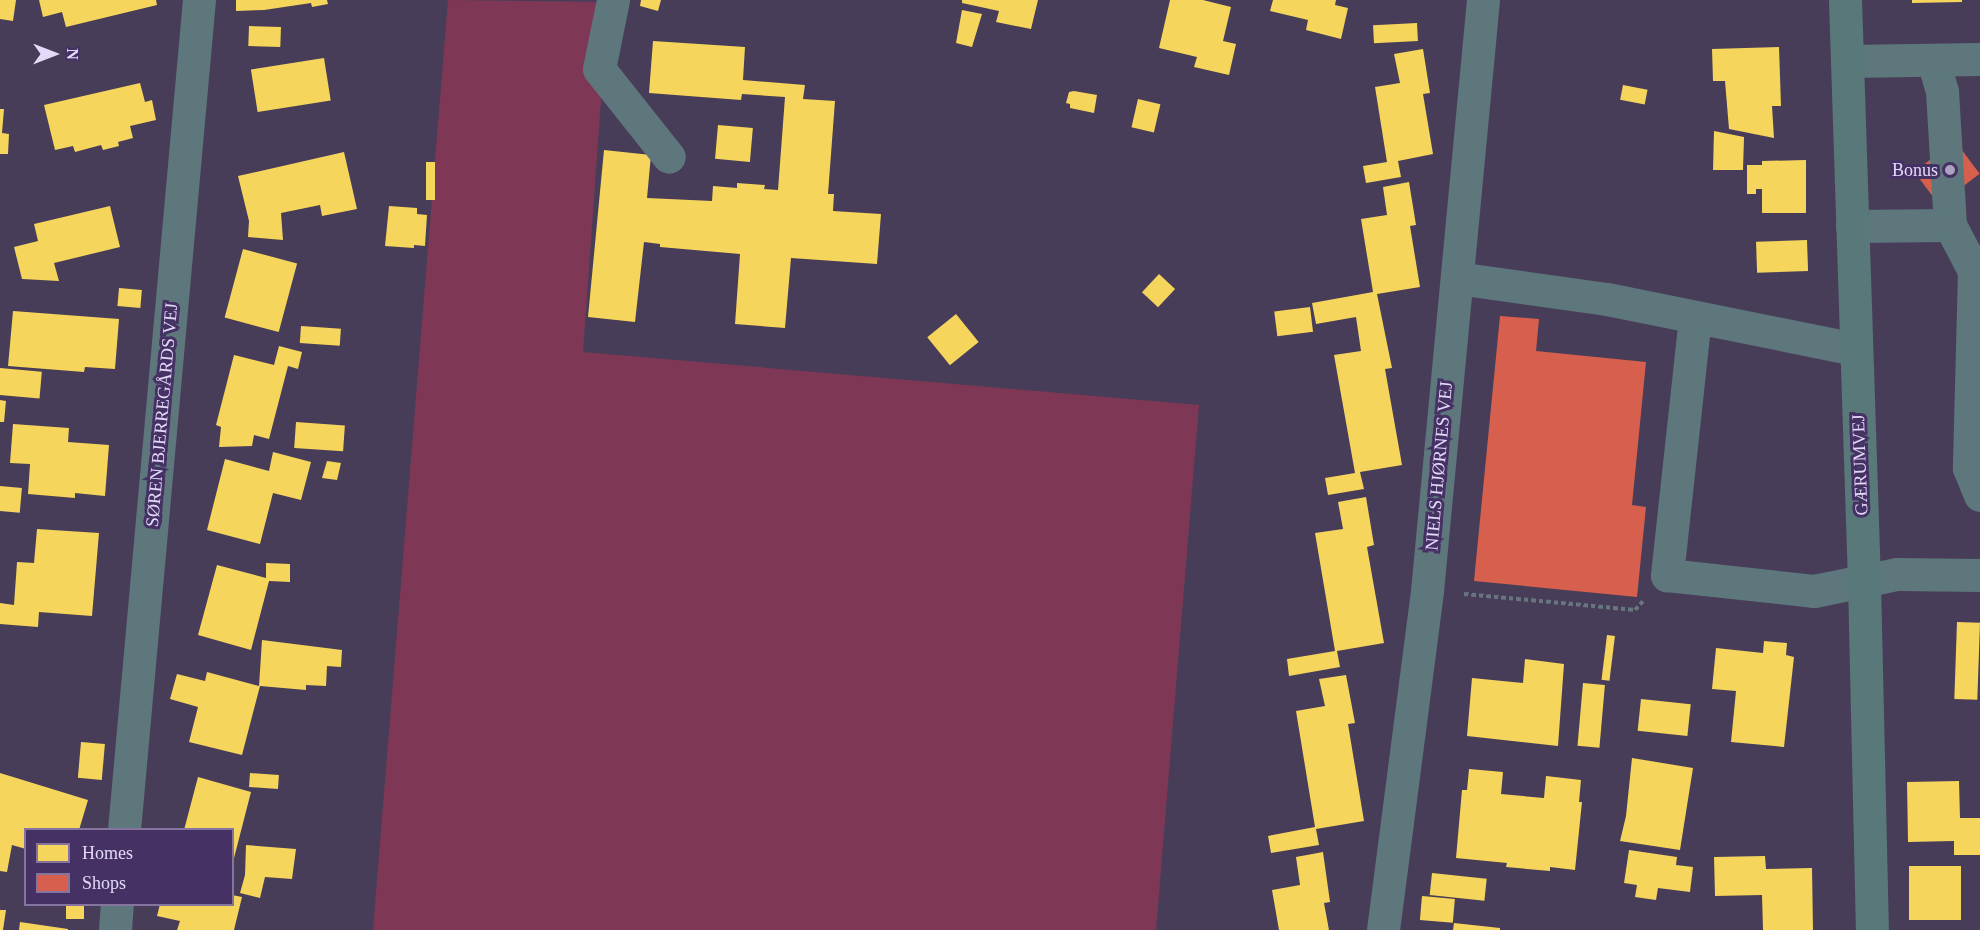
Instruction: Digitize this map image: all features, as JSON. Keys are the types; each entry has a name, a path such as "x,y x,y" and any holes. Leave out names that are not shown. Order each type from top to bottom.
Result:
{"main road":[{"name":"GÆRUMVEJ","path":"1845,0 1864,581 1872,930"}],"street":[{"name":"SØREN BJERREGÅRDS VEJ","path":"124,828 199,0"},
{"path":"613,0 599,69 669,157"},
{"name":"NIELS HJØRNES VEJ","path":"1383,930 1427,591 1483,0"},
{"path":"1847,61 1980,59"},
{"path":"1933,60 1942,91 1950,225 1974,271 1969,468 1980,495"},
{"path":"1852,226 1950,225"},
{"path":"1457,278 1607,299 1856,349"},
{"path":"1695,317 1667,575 1814,591 1897,574 1980,575"},
{"path":"115,930 117,906"}],"path":[{"path":"1427,591 1635,610 1667,575"}],"shaded area":[{"path":"448,0 608,2 583,352 1199,405 1156,930 373,930"}],"building: Homes":[{"path":"0,0 16,0 13,21 0,19"},
{"path":"39,0 156,0 157,5 66,27 62,12 43,17"},
{"path":"236,0 327,0 328,4 312,7 311,3 264,10 236,11"},
{"path":"641,0 661,0 658,11 640,6"},
{"path":"962,0 1038,0 1031,29 996,22 999,11 962,3"},
{"path":"1170,0 1203,0 1231,7 1223,41 1236,44 1229,75 1194,67 1197,57 1159,48"},
{"path":"1273,0 1336,0 1335,5 1348,8 1341,39 1306,30 1308,20 1270,11"},
{"path":"1912,0 1962,0 1962,2 1912,3"},
{"path":"962,10 982,14 972,47 956,43"},
{"path":"1417,23 1418,41 1374,43 1373,25"},
{"path":"249,26 281,27 280,47 248,46"},
{"path":"653,41 745,47 743,80 805,85 803,99 835,101 828,194 834,194 833,211 881,214 877,264 791,258 785,328 735,324 740,254 660,247 660,244 644,242 635,322 588,317 604,150 651,155 647,198 712,201 713,186 737,188 737,183 765,185 764,189 778,190 785,97 742,94 741,100 649,93"},
{"path":"1779,47 1781,106 1772,106 1774,138 1729,129 1725,81 1713,81 1712,49"},
{"path":"1423,49 1430,93 1423,94 1433,154 1398,161 1401,177 1366,183 1363,166 1387,162 1375,87 1400,83 1394,54"},
{"path":"324,58 331,100 258,112 251,70"},
{"path":"140,83 145,102 152,100 156,120 130,126 133,138 118,142 119,146 103,150 101,145 75,152 73,146 55,150 44,105"},
{"path":"1623,85 1648,90 1645,104 1620,100"},
{"path":"1069,92 1097,95 1094,113 1070,108 1070,104 1066,103"},
{"path":"1138,99 1160,104 1154,132 1131,127"},
{"path":"0,109 4,109 2,133 9,134 8,154 0,154"},
{"path":"718,125 753,128 750,162 715,159"},
{"path":"1714,131 1744,137 1743,170 1713,170"},
{"path":"344,152 357,209 322,216 320,205 281,213 283,240 248,237 249,221 238,176"},
{"path":"1806,160 1806,213 1762,213 1762,189 1756,189 1756,194 1747,194 1747,165 1762,165 1762,161"},
{"path":"426,162 435,162 435,200 426,200"},
{"path":"1409,182 1416,225 1410,226 1420,287 1377,294 1392,368 1385,369 1402,465 1360,472 1364,489 1328,495 1325,478 1355,473 1334,355 1361,351 1356,317 1316,324 1312,303 1373,292 1361,219 1387,215 1383,187"},
{"path":"110,206 120,247 54,263 59,281 22,279 14,247 38,241 34,224"},
{"path":"389,206 417,208 417,214 427,215 425,246 414,245 414,248 385,246"},
{"path":"1807,240 1808,271 1757,273 1756,242"},
{"path":"243,249 297,263 279,332 225,318"},
{"path":"1159,274 1175,289 1158,307 1142,292"},
{"path":"119,288 142,290 140,308 117,306"},
{"path":"1310,307 1313,332 1277,336 1274,311"},
{"path":"13,311 119,319 115,369 85,367 84,372 8,366"},
{"path":"956,314 979,342 950,365 927,337"},
{"path":"301,326 341,329 340,346 300,343"},
{"path":"279,346 302,352 298,369 288,366 269,439 254,435 252,446 219,447 221,427 216,425 234,355 274,365"},
{"path":"0,368 42,372 39,399 0,395"},
{"path":"0,400 6,401 4,422 0,422"},
{"path":"296,422 345,425 343,451 294,448"},
{"path":"13,424 69,428 68,442 109,445 105,496 75,493 75,498 28,494 30,464 10,463"},
{"path":"273,452 311,462 301,500 273,493 260,544 207,530 225,459 269,471"},
{"path":"327,461 341,463 337,480 322,478"},
{"path":"0,486 22,488 20,513 0,511"},
{"path":"1366,497 1374,545 1367,547 1384,643 1337,651 1340,667 1289,676 1287,659 1335,651 1315,533 1343,529 1338,502"},
{"path":"37,529 99,533 92,616 39,612 38,627 0,624 0,603 14,605 17,562 34,563"},
{"path":"266,563 290,564 290,582 269,581 251,650 198,635 217,565 266,578"},
{"path":"1957,622 1980,623 1977,700 1954,699"},
{"path":"1607,635 1615,636 1609,681 1602,680"},
{"path":"262,640 342,650 341,667 327,666 326,686 306,685 306,690 260,686 242,755 189,742 198,707 170,699 177,674 205,681 207,672 259,686"},
{"path":"1764,641 1787,643 1786,655 1794,657 1784,747 1731,742 1736,691 1712,689 1716,648 1763,653"},
{"path":"1525,659 1564,664 1558,746 1467,736 1472,678 1523,683"},
{"path":"1346,675 1355,723 1348,724 1364,821 1316,829 1319,845 1271,853 1268,836 1315,827 1296,711 1325,706 1319,679"},
{"path":"1583,683 1605,685 1599,748 1578,746"},
{"path":"1641,699 1691,704 1687,736 1638,731"},
{"path":"81,742 105,744 102,780 78,778"},
{"path":"1632,758 1693,768 1680,850 1620,841 1626,816"},
{"path":"1469,769 1503,772 1501,794 1544,798 1546,776 1581,780 1579,802 1582,802 1575,870 1550,867 1550,871 1506,867 1507,863 1456,858 1462,790 1467,790"},
{"path":"0,773 88,800 80,828 24,828 24,848 12,845 7,872 0,871"},
{"path":"250,773 279,775 278,789 249,787"},
{"path":"198,777 251,792 234,858 234,828 185,828"},
{"path":"1959,781 1960,818 1980,818 1980,855 1954,855 1954,841 1908,842 1907,782"},
{"path":"246,845 296,849 292,879 265,877 260,898 240,893 245,875"},
{"path":"1629,850 1677,857 1676,865 1693,867 1690,892 1658,888 1656,900 1635,897 1637,885 1624,883"},
{"path":"1323,852 1330,902 1324,903 1329,930 1279,930 1272,890 1300,885 1296,857"},
{"path":"1765,856 1766,869 1812,868 1813,930 1763,930 1762,895 1715,896 1714,857"},
{"path":"1909,866 1961,866 1961,920 1909,920"},
{"path":"1432,873 1487,879 1484,901 1430,895"},
{"path":"234,895 242,897 234,930 177,930 180,921 157,916 160,906 234,906"},
{"path":"1422,896 1455,899 1453,923 1420,920"},
{"path":"66,906 84,906 84,919 66,919"},
{"path":"0,910 6,910 3,930 0,930"},
{"path":"20,922 68,929 68,930 19,930"},
{"path":"1454,923 1500,928 1500,930 1453,930"}],"building: Shops":[{"path":"1955,141 1980,174 1939,204 1914,172"},
{"path":"1500,316 1539,319 1536,351 1646,362 1632,505 1646,507 1637,597 1474,581"}],"place":[{"name":"Bonus","path":"1950,170"}]}
